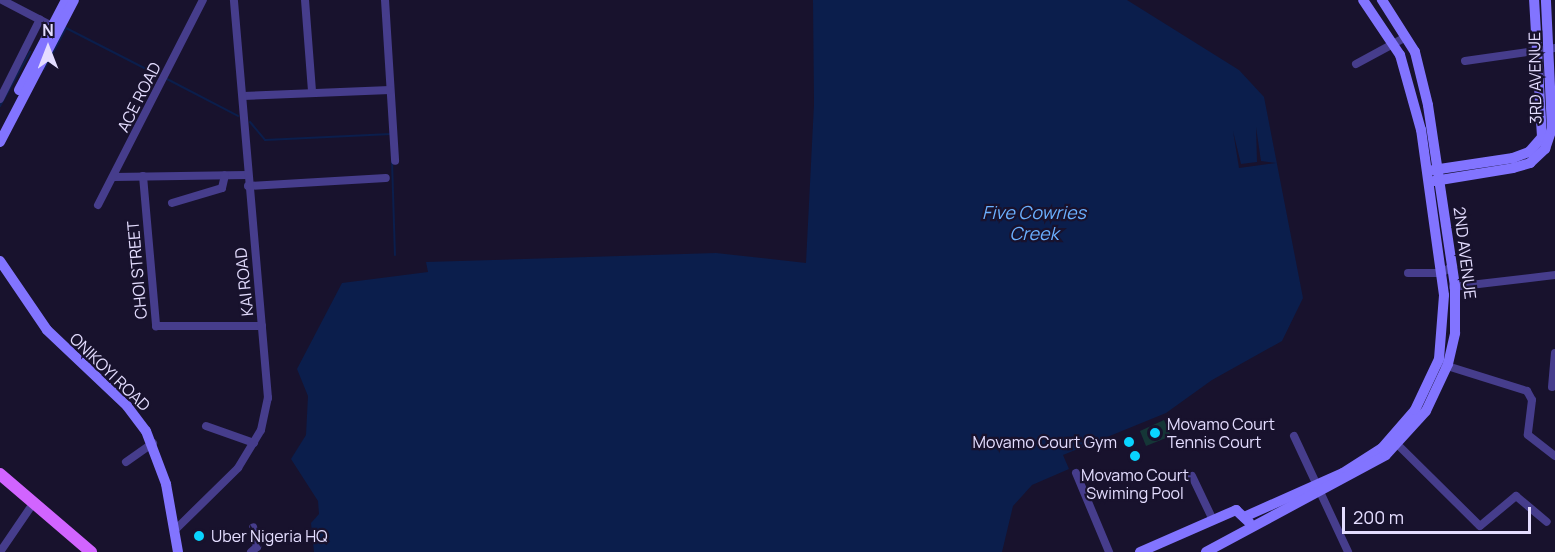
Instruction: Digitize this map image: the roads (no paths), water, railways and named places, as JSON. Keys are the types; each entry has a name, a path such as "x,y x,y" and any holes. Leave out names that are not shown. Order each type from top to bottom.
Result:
{"main road":[{"path":"0,474 91,552"},
{"path":"0,483 81,552"}],"street":[{"path":"2,0 52,26"},
{"path":"0,127 66,0"},
{"path":"0,142 75,0"},
{"name":"ACE ROAD","path":"98,205 203,0"},
{"name":"KAI ROAD","path":"176,529 238,468 254,443 268,398 247,175 243,96 234,0"},
{"path":"305,0 312,92"},
{"path":"385,0 395,161"},
{"name":"2ND AVENUE","path":"1248,521 1367,469 1426,411 1455,333 1453,266 1412,87 1396,46 1364,0"},
{"name":"2ND AVENUE","path":"1382,0 1406,37 1422,76 1434,176 1443,289 1443,365"},
{"name":"3RD AVENUE","path":"1534,0 1548,141"},
{"name":"3RD AVENUE","path":"1434,176 1522,166 1539,156 1548,141 1553,48 1546,0"},
{"path":"0,99 40,19"},
{"path":"1356,64 1396,46 1406,37"},
{"path":"1466,61 1553,48"},
{"path":"243,96 390,90"},
{"path":"172,203 222,188 225,175"},
{"path":"114,177 247,175"},
{"name":"CHOI STREET","path":"143,176 156,326 262,326"},
{"path":"248,186 386,177"},
{"name":"ONIKOYI ROAD","path":"0,261 46,330 127,406 153,443 176,529 178,552"},
{"path":"1408,273 1441,273 1453,266"},
{"path":"1443,289 1555,275"},
{"path":"1552,387 1555,353"},
{"path":"1443,365 1527,391 1532,400 1528,435 1555,456"},
{"path":"206,426 254,443"},
{"path":"1294,436 1348,552"},
{"path":"1396,441 1480,526 1516,496 1547,522"},
{"path":"126,462 153,443"},
{"path":"1076,473 1109,552"},
{"path":"1192,476 1213,520"},
{"path":"0,552 30,508"},
{"name":"2ND AVENUE","path":"1140,552 1236,510 1248,521"},
{"name":"2ND AVENUE","path":"1206,552 1226,548 1247,532 1248,521"},
{"path":"251,552 257,547 253,527"}],"water":[{"name":"Five Cowries Creek","path":"813,0 1127,0 1239,70 1264,97 1303,298 1282,341 1212,380 1166,413 1063,455 1069,469 1032,485 1013,506 1002,552 314,552 311,523 319,514 318,501 291,459 306,435 308,396 297,369 342,283 428,272 426,262 716,253 806,263 814,104"}],"waterway":[{"path":"44,69 66,28 156,74"},
{"path":"0,106 30,52"},
{"path":"167,79 238,116"},
{"path":"250,122 265,140 391,134"},
{"path":"392,161 395,255"}],"place":[{"name":"Movamo Court Tennis Court","path":"1155,433"},
{"name":"Movamo Court Gym","path":"1129,442"},
{"name":"Movamo Court Swiming Pool","path":"1135,456"},
{"name":"Uber Nigeria HQ","path":"199,536"}]}
